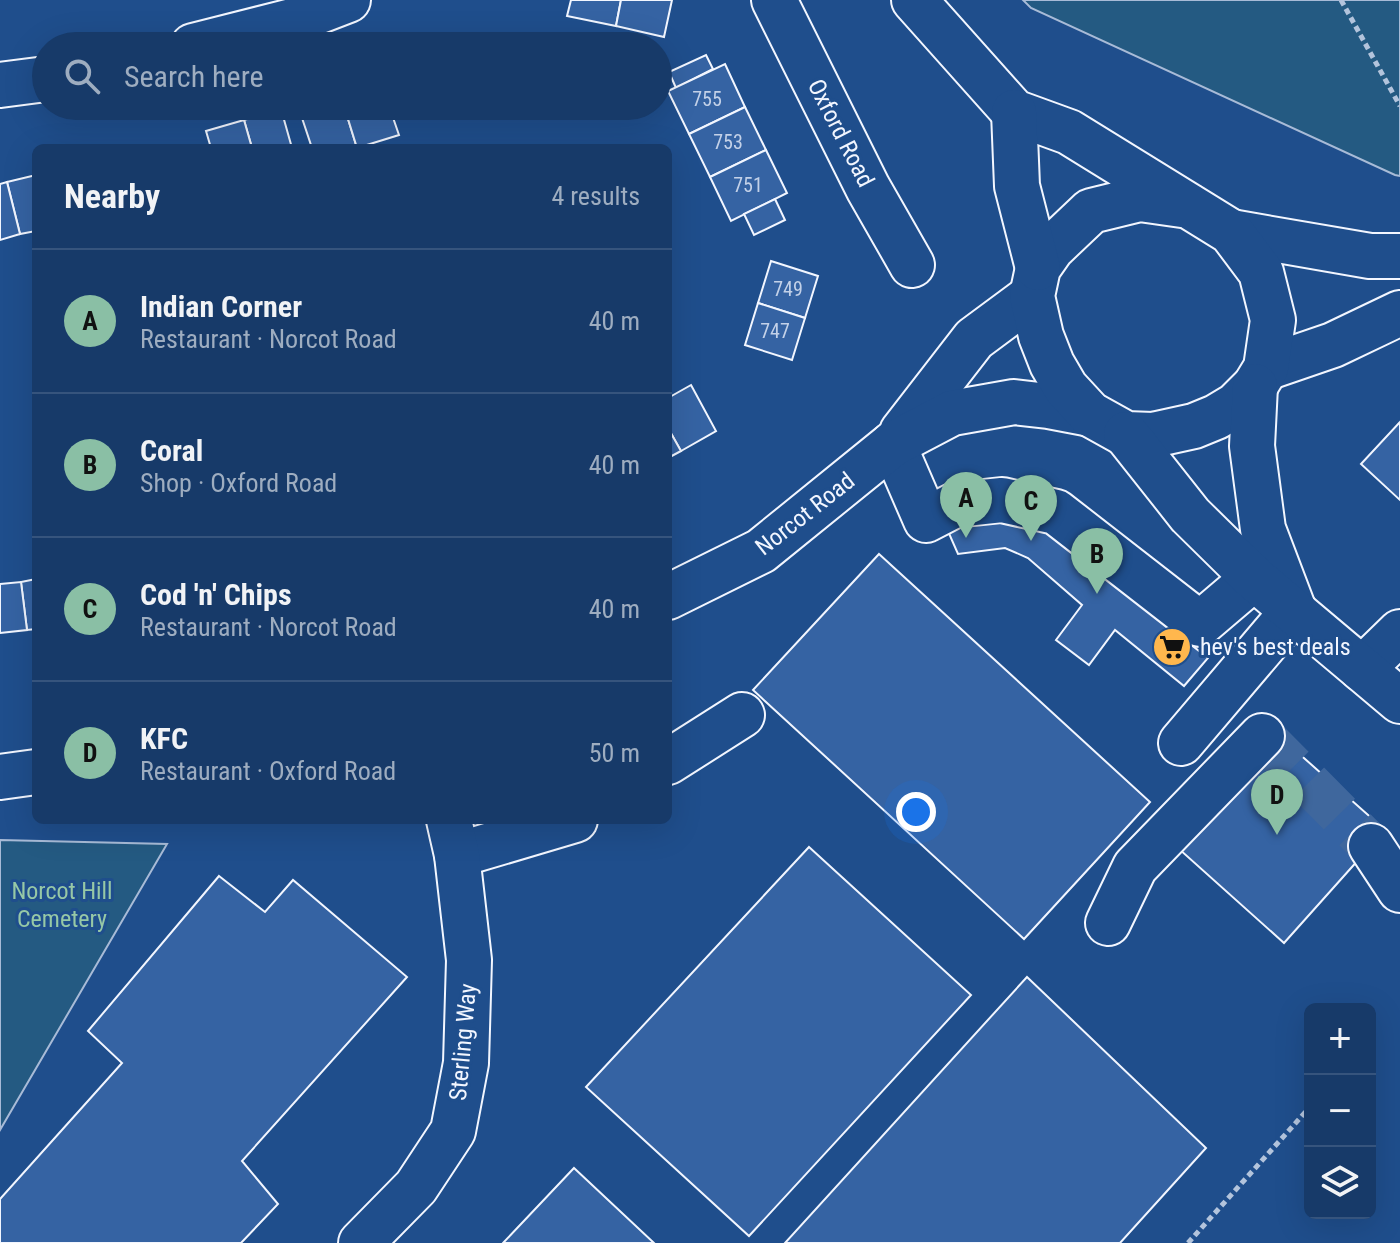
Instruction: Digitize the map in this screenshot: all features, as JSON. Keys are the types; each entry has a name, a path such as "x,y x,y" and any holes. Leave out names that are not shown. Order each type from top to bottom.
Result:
{"street":[{"path":"248,32 296,20 348,0"},
{"name":"Oxford Road","path":"774,0 868,188 912,265"},
{"path":"914,0 1014,112 1069,132 1231,232 1261,272 1273,320 1260,377 1252,446 1263,529 1294,610"},
{"path":"0,85 32,81"},
{"path":"1014,112 1017,186 1035,282 1041,336 1066,388 1108,424 1190,515 1254,578 1400,701"},
{"path":"1035,282 1052,248 1091,211 1140,199 1189,206"},
{"path":"1231,232 1370,256 1400,256"},
{"name":"Norcot Road","path":"893,444 974,339 1035,282"},
{"path":"1108,424 1153,435 1194,426 1236,405 1260,377 1400,313"},
{"name":"Norcot Road","path":"672,595 761,551 893,444 952,413 1014,402 1048,406 1108,424"},
{"path":"893,444 926,520 955,505 1002,500 1056,512 1200,624 1254,578"},
{"path":"1181,743 1294,610"},
{"path":"1362,669 1400,632"},
{"path":"672,759 742,715"},
{"path":"1108,923 1135,867 1262,736"},
{"path":"0,777 32,773"},
{"name":"Sterling Way","path":"361,1243 416,1187 453,1131 466,1063 469,960 453,837 546,824"},
{"path":"1371,846 1400,890"}],"path":[{"path":"1341,0 1400,106"},
{"path":"1188,1243 1304,1114"}],"green space":[{"path":"1023,0 1400,0 1400,176 1031,8"},
{"name":"Norcot Hill Cemetery","path":"0,840 167,844 0,1130"}],"building":[{"path":"571,0 621,0 616,26 567,16"},
{"path":"621,0 672,0 665,32 642,32 616,26"},
{"path":"706,55 713,69 676,88 672,71"},
{"path":"725,64 745,107 689,134 672,99 672,89"},
{"path":"745,107 766,150 710,177 689,134"},
{"path":"244,120 284,120 291,144 251,144"},
{"path":"244,120 251,144 210,144 206,131"},
{"path":"303,120 348,120 356,144 311,144"},
{"path":"348,120 394,120 399,135 370,144 356,144"},
{"path":"766,150 787,193 731,221 710,177"},
{"path":"32,176 32,232 20,234 7,182"},
{"path":"7,182 20,234 0,240 0,184"},
{"path":"775,199 785,220 754,235 744,214"},
{"path":"771,261 818,276 805,318 758,303"},
{"path":"758,303 805,318 792,360 745,345"},
{"path":"691,385 716,431 681,451 672,435 672,396"},
{"path":"1400,422 1400,500 1361,464"},
{"path":"672,435 681,451 672,456"},
{"path":"981,522 1016,522 1047,533 1208,658 1184,686 1115,630 1089,665 1056,640 1082,605 1028,558 1005,548 958,554 947,529"},
{"path":"879,554 1150,802 1024,939 753,690"},
{"path":"32,580 32,629 27,630 21,582"},
{"path":"21,582 27,630 0,633 0,584"},
{"path":"1269,727 1385,830 1284,943 1169,840"},
{"path":"809,847 971,995 749,1236 586,1087"},
{"path":"219,876 265,912 293,880 407,977 242,1161 278,1204 241,1243 0,1243 0,1199 122,1063 88,1031"},
{"path":"1027,977 1206,1148 1120,1243 785,1243"},
{"path":"574,1168 654,1243 503,1243"}],"tunnel":[{"path":"1262,736 1371,846"}],"place":[{"name":"Indian Corner","path":"966,538"},
{"name":"Cod 'n' Chips","path":"1031,541"},
{"name":"Coral","path":"1097,594"},
{"name":"hev's best deals","path":"1172,647"},
{"name":"KFC","path":"1277,835"}]}
